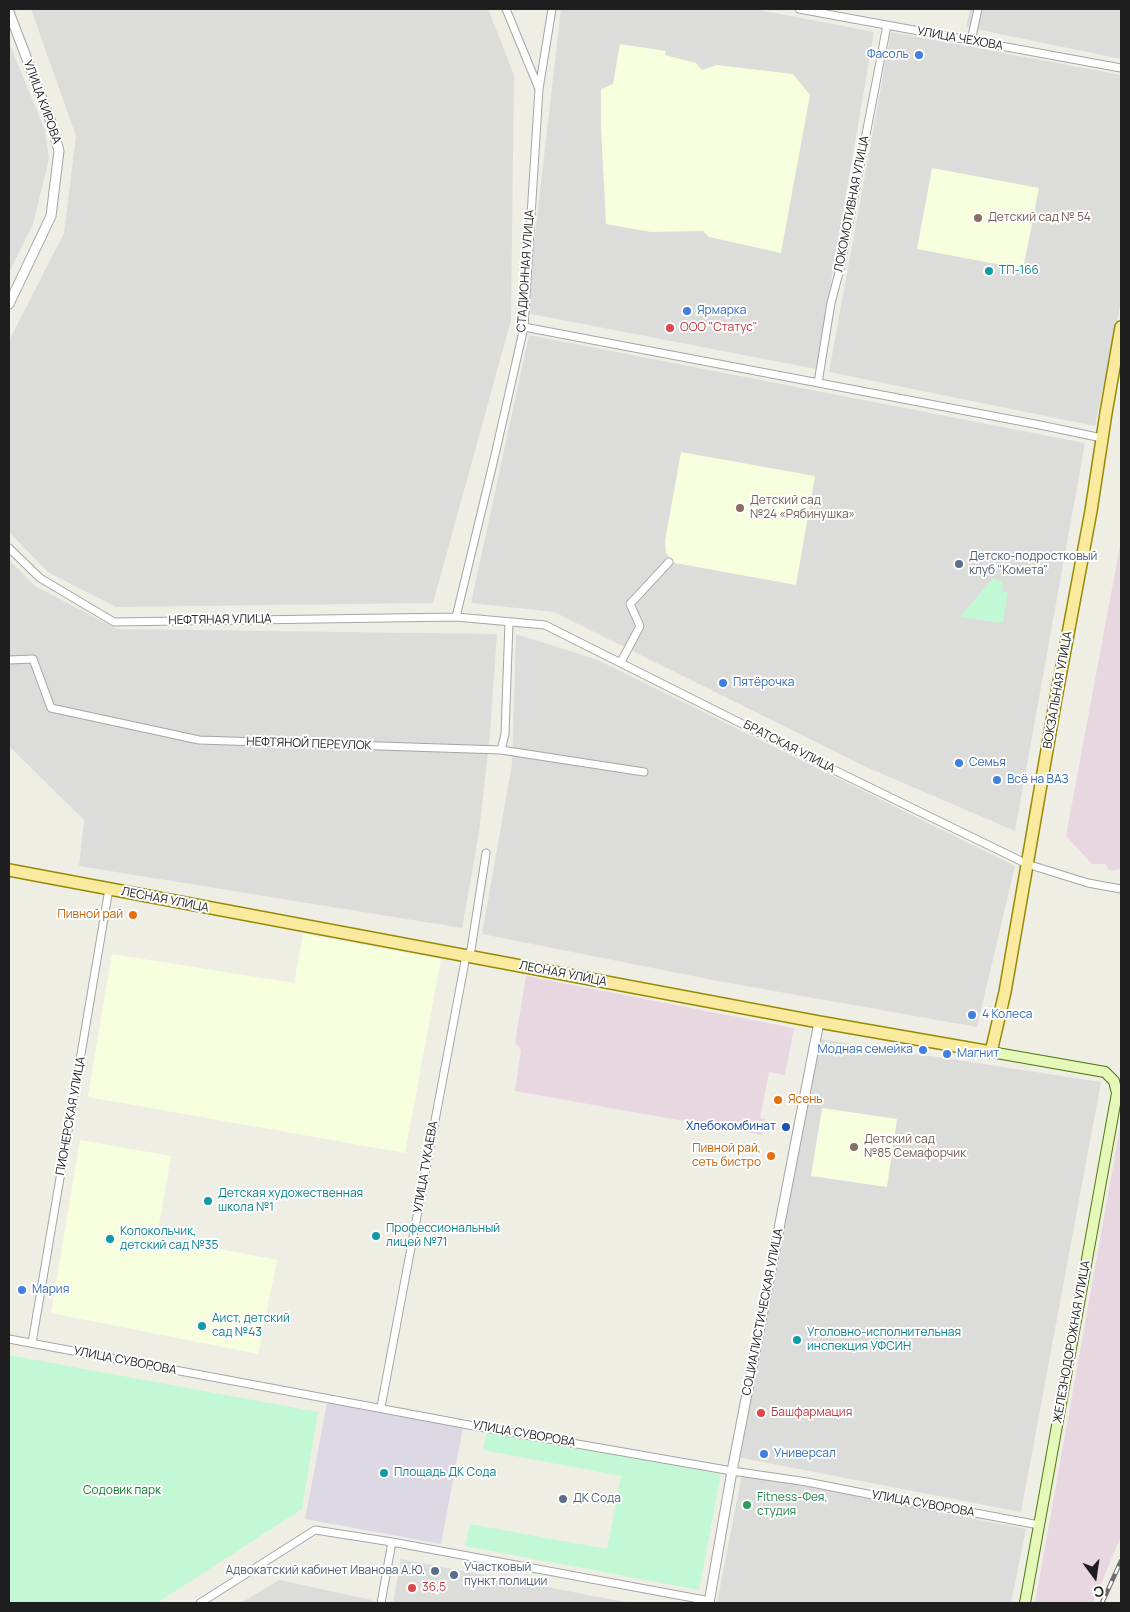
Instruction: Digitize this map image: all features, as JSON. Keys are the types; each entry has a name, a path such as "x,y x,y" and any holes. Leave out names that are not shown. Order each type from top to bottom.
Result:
{"main road":[{"name":"ВОКЗАЛЬНАЯ УЛИЦА","path":"991,1052 1005,992 1091,511 1121,326"},
{"name":"ЛЕСНАЯ УЛИЦА","path":"9,870 819,1022 1105,1072 1114,1081"},
{"name":"ЖЕЛЕЗНОДОРОЖНАЯ УЛИЦА","path":"1025,1603 1117,1093 1114,1081"}],"street":[{"path":"506,9 539,89"},
{"name":"СТАДИОННАЯ УЛИЦА","path":"456,617 496,455 524,327 539,89 552,9"},
{"name":"УЛИЦА ЧЕХОВА","path":"798,9 1121,68"},
{"path":"971,41 978,9"},
{"name":"УЛИЦА КИРОВА","path":"9,12 51,122 59,152 52,216 9,304"},
{"name":"ЛОКОМОТИВНАЯ УЛИЦА","path":"818,383 831,303 841,265 887,25"},
{"path":"524,327 1040,424 1102,438"},
{"name":"НЕФТЯНАЯ УЛИЦА","path":"9,548 40,578 114,622 456,617"},
{"path":"621,662 640,626 630,604 669,562"},
{"name":"БРАТСКАЯ УЛИЦА","path":"456,617 545,625 830,768 1027,864 1088,883 1121,889"},
{"path":"500,750 505,734 509,622"},
{"name":"НЕФТЯНОЙ ПЕРЕУЛОК","path":"9,660 33,659 51,708 199,740 500,750 644,772"},
{"name":"УЛИЦА ТУКАЕВА","path":"381,1408 466,956 471,950 486,853"},
{"name":"ПИОНЕРСКАЯ УЛИЦА","path":"32,1343 109,889"},
{"name":"СОЦИАЛИСТИЧЕСКАЯ УЛИЦА","path":"709,1602 732,1471 819,1022"},
{"name":"УЛИЦА СУВОРОВА","path":"9,1339 381,1408 732,1471 807,1482 928,1506 1039,1525"},
{"path":"200,1603 315,1530 392,1542 709,1602"},
{"path":"381,1603 392,1542"}],"shaded area":[{"path":"31,9 488,9 514,75 511,320 433,603 116,607 48,572 9,532 9,341 64,233 76,136"},
{"path":"561,9 754,9 874,32 816,369 526,313"},
{"path":"970,9 1121,9 1121,59 966,27"},
{"path":"891,32 1121,75 1121,301 1095,426 829,372"},
{"path":"9,43 45,130 49,159 33,224 9,273"},
{"path":"620,44 666,51 665,55 696,63 702,70 717,65 793,74 810,95 781,253 709,237 703,231 651,232 606,224 601,89 613,84"},
{"name":"Детский сад № 54","path":"932,168 1039,188 1023,269 917,249"},
{"path":"529,335 1085,443 1015,831 866,767 554,612 471,603"},
{"name":"Детский сад №24 «Рябинушка»","path":"681,452 815,476 796,585 675,563 666,553 665,541"},
{"path":"1121,540 1121,869 1110,871 1105,864 1092,864 1066,836"},
{"path":"9,560 35,586 117,629 497,634 490,733 479,833 462,928 79,866 84,820 9,746"},
{"path":"516,634 598,660 1015,866 977,1027 718,981 482,934 512,764"},
{"path":"303,934 441,959 405,1153 88,1097 112,954 294,983"},
{"path":"526,976 794,1028 785,1075 769,1072 760,1118 766,1119 762,1135 515,1091 521,1050 515,1043"},
{"path":"820,1039 1101,1082 1021,1512 737,1457"},
{"name":"Детский сад №85 Семафорчик","path":"822,1108 897,1119 887,1187 811,1176"},
{"path":"1121,1122 1121,1536 1093,1603 1035,1603"},
{"path":"80,1140 171,1156 157,1237 277,1260 258,1354 51,1313"},
{"name":"Площадь ДК Сода","path":"327,1403 463,1428 441,1544 305,1519"},
{"path":"742,1474 1026,1529 1011,1603 717,1603"},
{"path":"401,1559 630,1603 393,1603"},
{"path":"279,1580 372,1600 371,1603 241,1603"}],"green space":[{"path":"993,578 1003,582 1002,591 1008,592 1003,623 960,617"},
{"name":"Содовик парк","path":"9,1355 318,1412 302,1509 157,1603 9,1603"},
{"path":"487,1431 721,1474 699,1590 465,1546 470,1524 607,1549 621,1476 483,1450"}],"railway":[{"path":"1102,1603 1121,1561"}],"place":[{"name":"Фасоль","path":"919,55"},
{"name":"Детский сад № 54","path":"978,218"},
{"name":"ТП-166","path":"989,271"},
{"name":"Ярмарка","path":"687,311"},
{"name":"ООО \"Статус\"","path":"670,328"},
{"name":"Детский сад №24 «Рябинушка»","path":"740,508"},
{"name":"Детско-подростковый клуб \"Комета\"","path":"959,564"},
{"name":"Пятёрочка","path":"723,683"},
{"name":"Семья","path":"959,763"},
{"name":"Всё на ВАЗ","path":"997,780"},
{"name":"Пивной рай","path":"133,915"},
{"name":"4 Колеса","path":"972,1015"},
{"name":"Модная семейка","path":"923,1050"},
{"name":"Магнит","path":"947,1054"},
{"name":"Ясень","path":"778,1100"},
{"name":"Хлебокомбинат","path":"786,1127"},
{"name":"Детский сад №85 Семафорчик","path":"854,1147"},
{"name":"Пивной рай, сеть бистро","path":"771,1156"},
{"name":"Детская художественная школа №1","path":"208,1201"},
{"name":"Профессиональный лицей №71","path":"376,1236"},
{"name":"Колокольчик, детский сад №35","path":"110,1239"},
{"name":"Мария","path":"22,1290"},
{"name":"Аист, детский сад №43","path":"202,1326"},
{"name":"Уголовно-исполнительная инспекция УФСИН","path":"797,1340"},
{"name":"Башфармация","path":"761,1413"},
{"name":"Универсал","path":"764,1454"},
{"name":"Площадь ДК Сода","path":"384,1473"},
{"name":"ДК Сода","path":"563,1499"},
{"name":"Fitness-Фея, студия","path":"747,1505"},
{"name":"Адвокатский кабинет Иванова А.Ю.","path":"435,1571"},
{"name":"Участковый пункт полиции","path":"454,1575"},
{"name":"36,5","path":"412,1588"}]}
